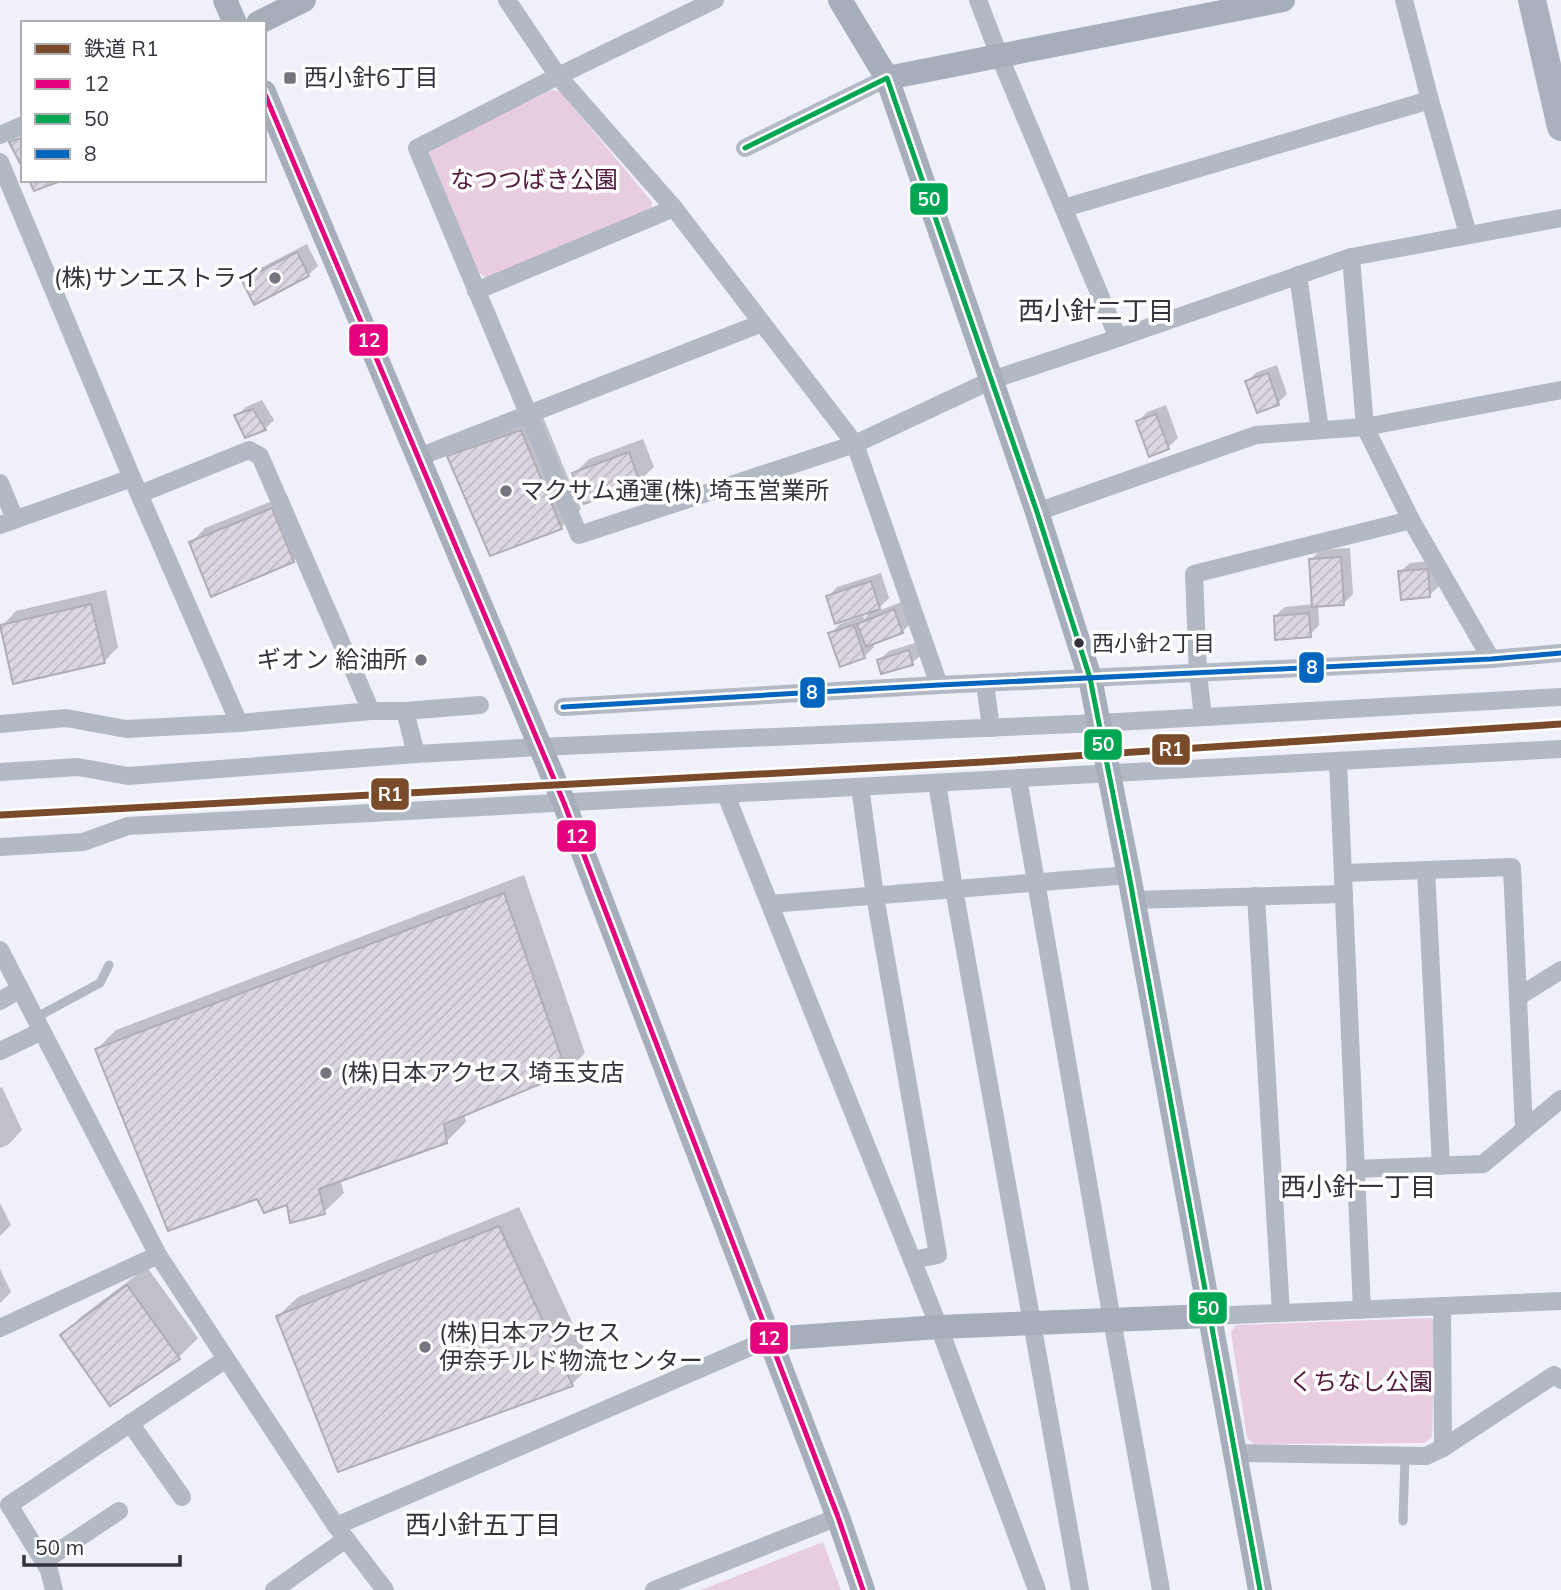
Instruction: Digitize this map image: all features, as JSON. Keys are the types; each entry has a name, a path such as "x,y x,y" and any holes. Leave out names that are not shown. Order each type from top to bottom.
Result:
{"main road":[{"path":"1532,0 1561,127"}],"street":[{"path":"225,0 234,21"},
{"path":"262,21 304,0"},
{"path":"507,0 558,76 674,208 855,444 939,685"},
{"path":"715,0 417,148 579,535 855,444 992,380 1351,257 1561,218"},
{"path":"840,0 887,78 1037,512 1090,678 1129,875 1260,1590"},
{"path":"978,0 1118,338"},
{"path":"745,148 887,78 1283,0"},
{"path":"1404,0 1468,234"},
{"path":"266,97 564,803 838,1517 863,1590"},
{"path":"1064,208 1430,100"},
{"path":"0,135 21,126"},
{"path":"0,162 239,723"},
{"path":"476,291 674,208"},
{"path":"1351,257 1365,427 1411,520 1490,659"},
{"path":"1298,275 1321,430"},
{"path":"419,457 762,323"},
{"path":"1037,512 1256,435 1365,427 1561,390"},
{"path":"0,483 8,522 136,486 249,450 260,456 371,711"},
{"path":"1203,718 1198,673 1194,574 1411,520"},
{"path":"563,707 939,685 1490,659 1561,653"},
{"path":"985,683 991,728"},
{"path":"0,772 78,767 128,776 539,747 1203,718 1561,697"},
{"path":"0,724 66,718 126,729 480,705"},
{"path":"405,711 416,754"},
{"path":"0,847 83,842 128,826 1561,749"},
{"path":"1338,761 1362,1310"},
{"path":"1018,778 1161,1590"},
{"path":"937,783 1080,1590"},
{"path":"860,787 875,896 939,1255 912,1260"},
{"path":"726,794 939,1327 1037,1590"},
{"path":"1343,873 1512,867 1524,1130"},
{"path":"1426,870 1441,1166"},
{"path":"770,904 1129,875"},
{"path":"1133,900 1344,894"},
{"path":"1256,897 1281,1313"},
{"path":"0,950 158,1255 341,1533 385,1590"},
{"path":"1518,997 1561,970"},
{"path":"0,1001 20,989"},
{"path":"0,1051 39,1025"},
{"path":"1355,1169 1483,1164 1561,1099"},
{"path":"0,1328 158,1255"},
{"path":"274,1590 341,1533 769,1339 939,1327 1561,1301"},
{"path":"1442,1306 1443,1448"},
{"path":"54,1590 49,1570 9,1505 226,1359"},
{"path":"1234,1453 1426,1456 1443,1448 1554,1375 1561,1380"},
{"path":"130,1423 182,1497"},
{"path":"44,1561 118,1511"},
{"path":"654,1590 838,1517"}],"lane":[{"path":"39,1025 100,983 109,965"},
{"path":"1402,1521 1405,1456"}],"green space":[{"name":"なつつばき公園","path":"552,90 560,91 652,202 651,211 489,279 478,272 428,157 433,146"},
{"name":"くちなし公園","path":"1431,1318 1436,1322 1432,1437 1425,1443 1254,1444 1247,1438 1231,1332 1236,1325"},
{"path":"823,1542 841,1590 701,1590"}],"building":[{"path":"21,138 21,165 9,142"},
{"path":"30,182 58,182 34,191"},
{"path":"297,252 309,276 254,305 242,281"},
{"path":"1268,373 1279,405 1257,413 1245,381"},
{"path":"253,409 266,430 245,438 234,415"},
{"path":"1156,414 1169,449 1149,457 1136,421"},
{"path":"521,430 562,529 490,556 447,456"},
{"path":"629,452 640,483 584,504 572,473"},
{"path":"272,508 294,562 211,597 189,542"},
{"path":"1341,557 1344,605 1312,607 1309,559"},
{"path":"1428,569 1430,597 1401,600 1398,571"},
{"path":"871,581 880,609 835,624 826,596"},
{"path":"91,604 105,663 13,684 0,625"},
{"path":"894,609 903,633 866,647 857,624"},
{"path":"1309,613 1311,637 1275,640 1274,616"},
{"path":"854,625 865,658 840,667 828,633"},
{"path":"909,650 913,665 881,674 877,660"},
{"path":"504,893 567,1073 444,1124 447,1143 319,1189 325,1214 290,1223 287,1205 264,1213 257,1199 168,1231 95,1049"},
{"path":"499,1226 573,1386 338,1472 276,1316"},
{"path":"127,1285 180,1359 110,1406 60,1335"}],"rail line":[{"name":"R1","path":"0,815 983,762 1561,724"}],"transit line":[{"name":"50","path":"745,148 887,78 1037,512 1090,678 1129,875 1260,1590"},
{"name":"12","path":"266,97 564,803 838,1517 863,1590"},
{"name":"8","path":"563,707 939,685 1491,659 1561,653"}],"place":[{"name":"西小針6丁目","path":"290,78"},
{"name":"(株)サンエストライ","path":"275,278"},
{"name":"マクサム通運(株) 埼玉営業所","path":"506,491"},
{"name":"西小針2丁目","path":"1079,643"},
{"name":"ギオン 給油所","path":"421,660"},
{"name":"(株)日本アクセス 埼玉支店","path":"326,1073"},
{"name":"(株)日本アクセス 伊奈チルド物流センター","path":"425,1347"}],"district":[{"name":"西小針二丁目","path":"1096,311"},
{"name":"西小針一丁目","path":"1358,1187"},
{"name":"西小針五丁目","path":"483,1525"}]}
